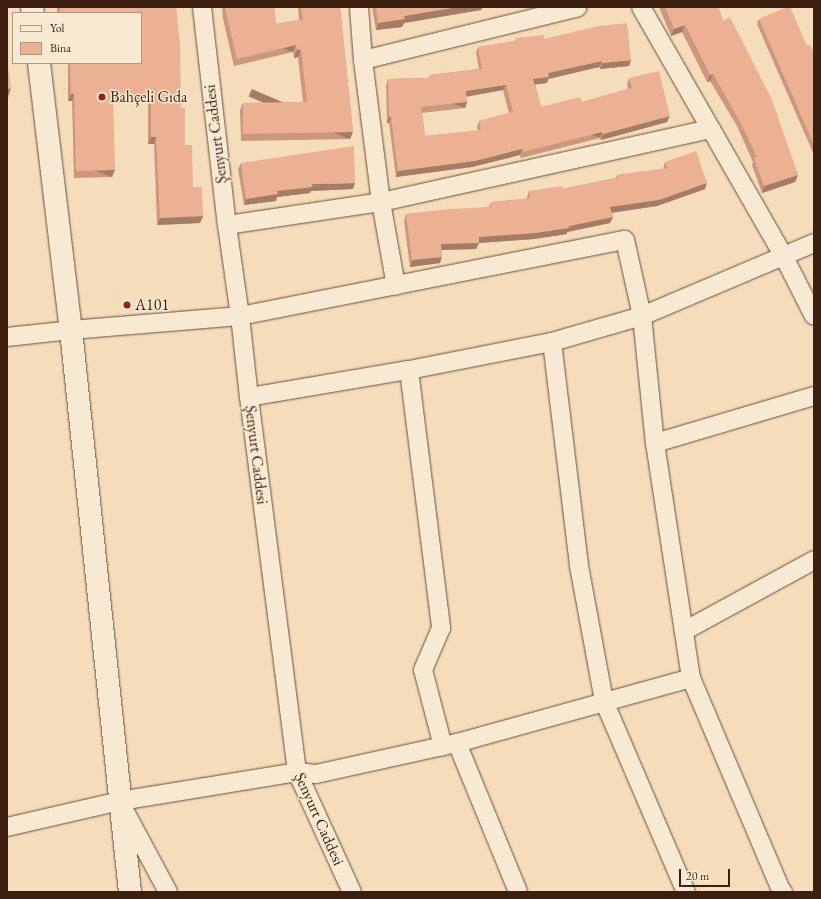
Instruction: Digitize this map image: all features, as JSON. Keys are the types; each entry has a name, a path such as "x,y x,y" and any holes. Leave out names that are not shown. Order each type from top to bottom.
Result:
{"street":[{"name":"Şenyurt Caddesi","path":"202,7 227,226 240,316 297,772 352,892"},
{"path":"359,7 363,60 381,202 396,286"},
{"path":"363,60 578,7"},
{"path":"641,7 783,255 814,316"},
{"path":"39,64 71,330 130,892"},
{"path":"227,226 381,202 711,129"},
{"path":"7,337 71,330 240,316 625,240 642,316 655,443 691,678 780,891"},
{"path":"249,397 409,370 552,342 642,316 814,243"},
{"path":"552,342 579,566 604,701 686,892"},
{"path":"409,370 441,628 423,670 450,744 518,892"},
{"path":"655,443 814,396"},
{"path":"684,632 814,560"},
{"path":"7,827 120,801 297,772 316,774 450,744 691,678"},
{"path":"120,801 168,892"}],"building":[{"path":"60,7 176,7 180,43 181,108 185,108 185,145 192,145 193,187 202,187 203,216 160,218 156,137 151,137 151,94 113,96 115,170 76,171 74,94 71,94 70,64 142,64 142,12 60,12"},
{"path":"225,7 274,7 276,24 303,20 301,7 340,7 353,132 243,134 243,103 307,102 301,50 297,50 296,45 237,59"},
{"path":"376,7 458,7 404,16 405,19 378,23"},
{"path":"665,7 718,7 723,21 730,17 772,100 798,175 764,186 754,158 757,157 739,120 713,74 710,75 685,25 674,29"},
{"path":"790,7 807,46 810,45 814,53 814,145 759,19"},
{"path":"627,23 631,60 602,63 602,61 548,73 549,77 533,79 541,107 580,97 582,102 632,88 629,78 659,71 670,116 603,134 602,132 523,152 522,149 475,161 398,171 391,117 389,117 388,79 431,78 430,75 482,69 478,47 516,41 516,38 544,35 544,39 599,26","holes":["506,85 513,112 479,121 481,130 425,136 421,107 467,102 466,91"]},
{"path":"7,58 11,88 7,89"},
{"path":"354,146 355,183 312,184 313,187 277,191 278,194 246,199 241,163"},
{"path":"696,151 707,183 659,200 610,207 613,217 569,226 569,228 536,233 479,237 479,243 441,244 442,257 412,260 406,214 449,209 491,207 491,202 530,198 529,191 562,186 562,189 618,178 617,175 667,168 665,162"}],"place":[{"name":"Bahçeli Gıda","path":"102,97"},
{"name":"A101","path":"127,305"}]}
